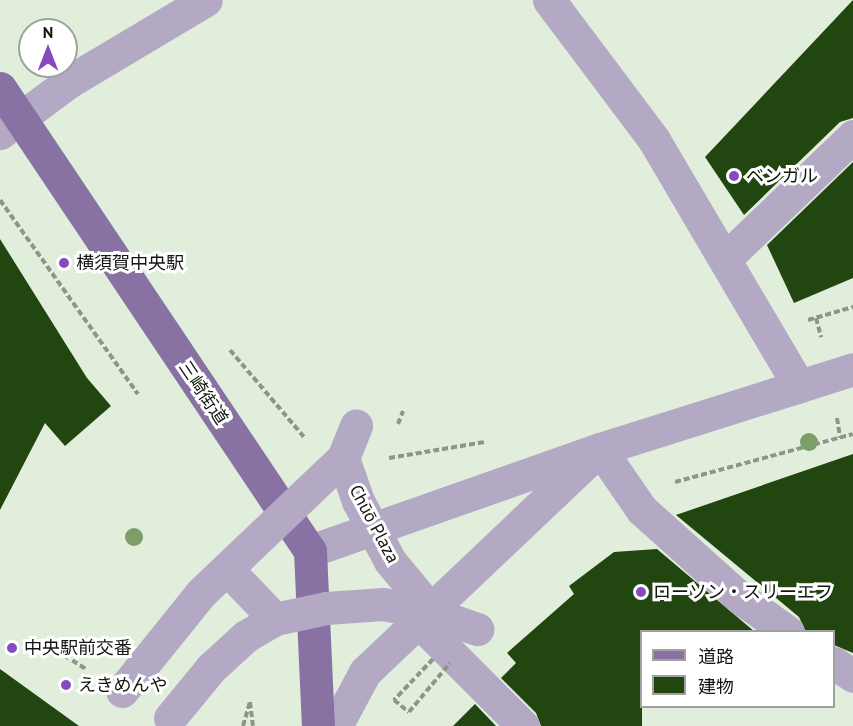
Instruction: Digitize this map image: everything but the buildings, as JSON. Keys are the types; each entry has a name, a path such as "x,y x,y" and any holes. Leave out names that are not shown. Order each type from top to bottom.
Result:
{"main road":[{"name":"三崎街道","path":"0,88 10,126 310,551"},
{"path":"310,551 318,726"}],"street":[{"path":"10,126 70,81 206,0"},
{"path":"549,0 654,140 727,257 799,386"},
{"path":"727,257 853,136"},
{"path":"310,551 600,449 853,369"},
{"name":"Chūō Plaza","path":"109,683 343,458 356,426"},
{"path":"600,449 642,510 739,597 785,630"},
{"path":"336,726 365,672 426,617 600,449"},
{"name":"Chūō Plaza","path":"343,458 358,501 390,561 426,617 524,726"},
{"path":"227,568 275,619"},
{"path":"170,718 211,668 246,636 275,619 326,608 383,604 477,629"},
{"path":"835,664 853,676"}],"path":[{"path":"0,200 138,394"},
{"path":"230,350 306,440 343,458 383,459 485,442"},
{"path":"642,510 660,486 853,434"},
{"path":"434,659 394,700 409,712 477,629"},
{"path":"42,641 109,683"},
{"path":"243,726 250,702 253,726"}],"place":[{"name":"ベンガル","path":"734,176"},
{"name":"横須賀中央駅","path":"64,263"},
{"name":"ローソン・スリーエフ","path":"641,592"},
{"name":"中央駅前交番","path":"12,648"},
{"name":"えきめんや","path":"66,685"}]}
